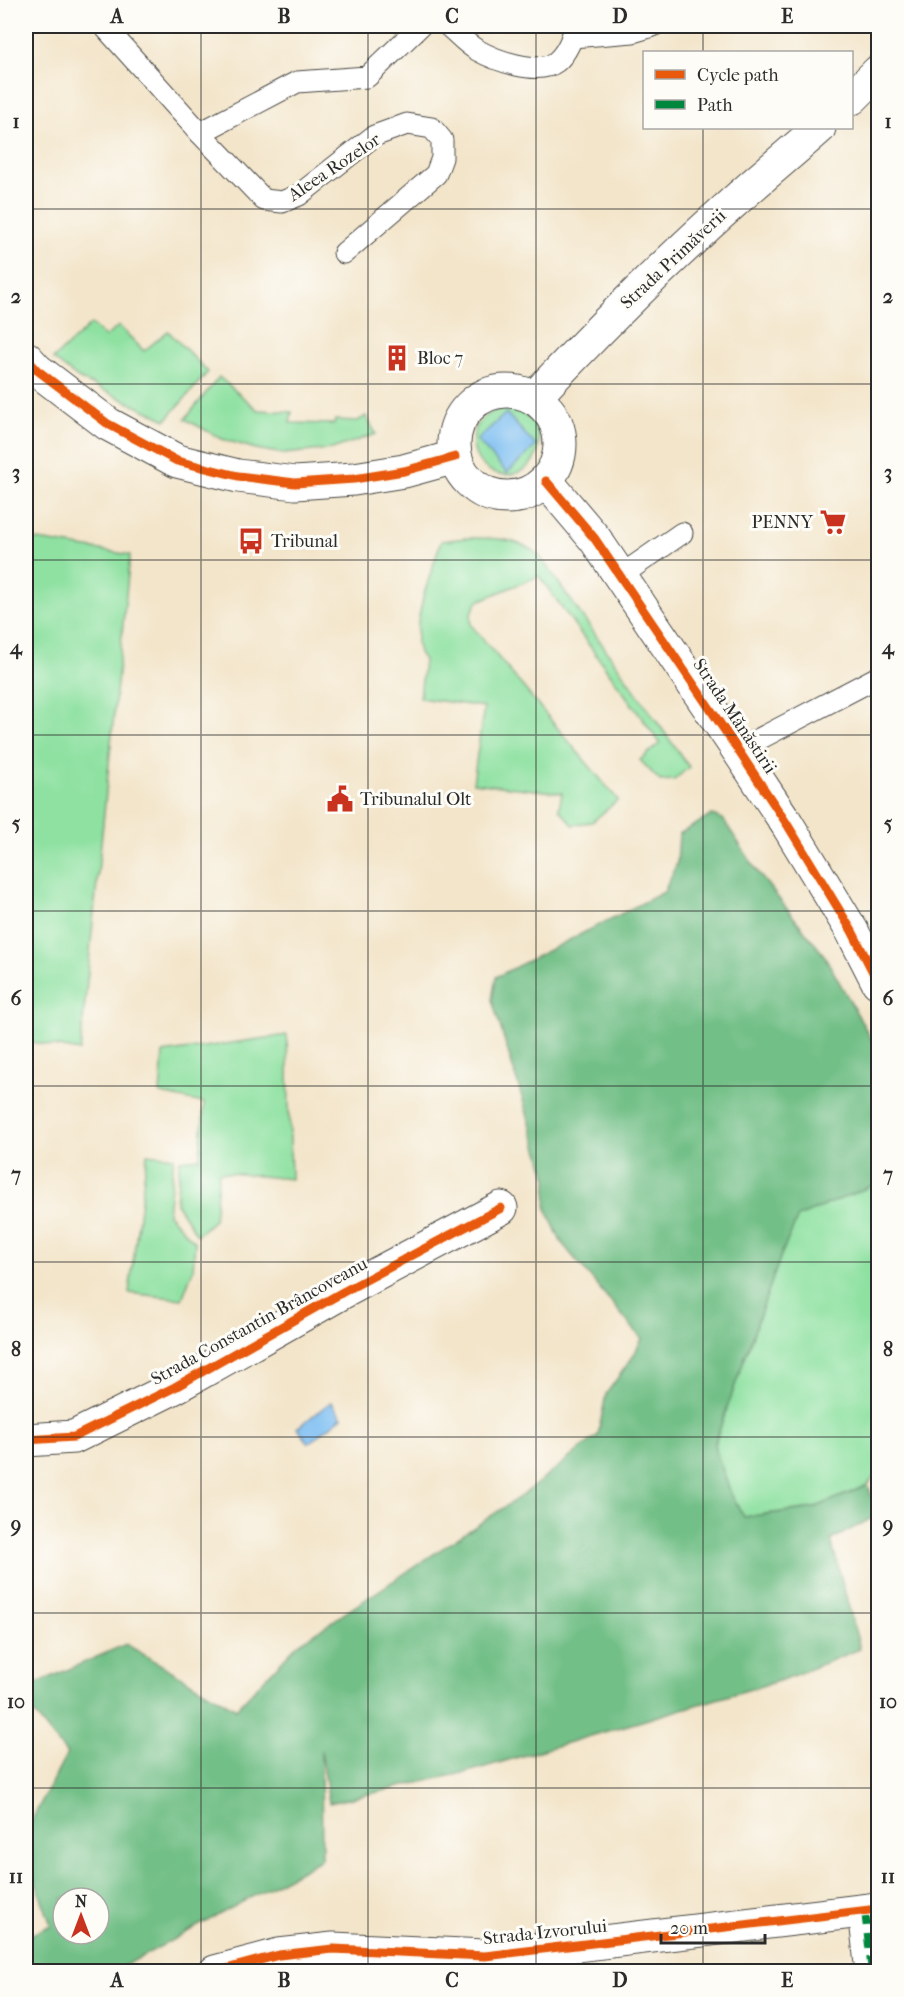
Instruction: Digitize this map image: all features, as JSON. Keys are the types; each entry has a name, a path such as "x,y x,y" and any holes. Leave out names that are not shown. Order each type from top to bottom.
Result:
{"street":[{"path":"853,97 879,72"},
{"name":"Strada Primăverii","path":"534,398 631,298 735,201 818,129"},
{"path":"26,358 38,370 108,424 177,461 238,476 294,483 354,479 404,471 455,457"},
{"path":"504,390 520,392 534,398 547,408 560,437 560,452 555,468 546,481 533,491 518,496 501,497 486,493 472,485 461,472 455,457 453,442 456,426 464,412 475,401 504,390"},
{"name":"Strada Mănăstirii","path":"546,481 595,538 738,750 846,921 879,982"},
{"name":"Strada Constantin Brâncoveanu","path":"26,1440 74,1437 175,1387 343,1292 501,1208"},
{"name":"Strada Izvorului","path":"215,1971 279,1955 333,1949 485,1956 872,1910 872,1971"}],"lane":[{"name":"Aleea Rozelor","path":"104,26 264,200 282,202 299,195 374,136 407,124 432,128 442,140 442,158 436,174 344,253"},
{"path":"200,133 297,82 366,77 420,26"},
{"path":"448,26 475,49 501,60 537,69 555,63 565,52 574,31 633,32 653,26"},
{"path":"620,576 682,533"},
{"path":"738,750 879,677"}],"green space":[{"path":"91,324 105,337 119,326 144,351 168,331 208,372 166,420 78,378 53,359"},
{"path":"219,377 258,410 292,412 290,423 334,424 335,420 358,421 366,416 376,434 332,449 284,454 222,439 185,419"},
{"path":"506,409 519,412 529,419 536,429 539,442 536,455 529,465 519,472 506,475 493,472 483,465 476,455 473,442 476,429 483,419 493,412"},
{"path":"26,538 130,555 80,1051 26,1041"},
{"path":"466,538 513,542 539,555 689,767 674,780 660,781 640,760 660,743 539,576 478,601 471,614 471,625 618,800 592,822 573,825 559,809 562,793 473,783 484,707 420,698 424,660 419,653 417,642 418,621 424,594 441,541"},
{"path":"712,815 723,819 759,874 824,955 878,1051 878,1183 798,1217 781,1255 714,1445 731,1494 744,1517 814,1508 868,1485 878,1515 831,1540 860,1649 782,1680 471,1771 329,1803 321,1750 322,1859 115,1971 26,1971 26,1937 51,1925 26,1856 26,1831 67,1754 26,1704 26,1688 126,1644 236,1709 297,1645 524,1494 598,1435 606,1394 632,1358 642,1339 561,1242 546,1208 547,1178 492,1000 496,977 664,892 677,863 679,834"},
{"path":"287,1035 291,1179 219,1172 214,1220 197,1235 176,1203 180,1160 200,1158 204,1103 160,1094 163,1053"},
{"path":"147,1154 174,1157 168,1214 195,1242 193,1270 182,1299 129,1293"},
{"path":"878,1183 878,1471 868,1485 814,1508 744,1517 731,1494 714,1445 781,1255 798,1216"}],"water":[{"path":"506,413 536,446 507,473 477,440"},
{"path":"331,1402 342,1417 309,1443 297,1428"}],"marked path":[{"path":"865,1911 872,1972"}],"cycle path":[{"path":"26,358 37,370 108,424 177,461 238,476 295,483 354,479 404,471 455,457"},
{"path":"546,481 595,539 738,750 787,824 852,931 878,982"},
{"path":"26,1440 74,1437 175,1387 343,1292 501,1208"},
{"path":"215,1972 279,1955 333,1949 485,1956 878,1909"}],"place":[{"name":"Bloc 7","path":"397,358"},
{"name":"PENNY","path":"833,522"},
{"name":"Tribunal","path":"251,541"},
{"name":"Tribunalul Olt","path":"340,799"}]}
